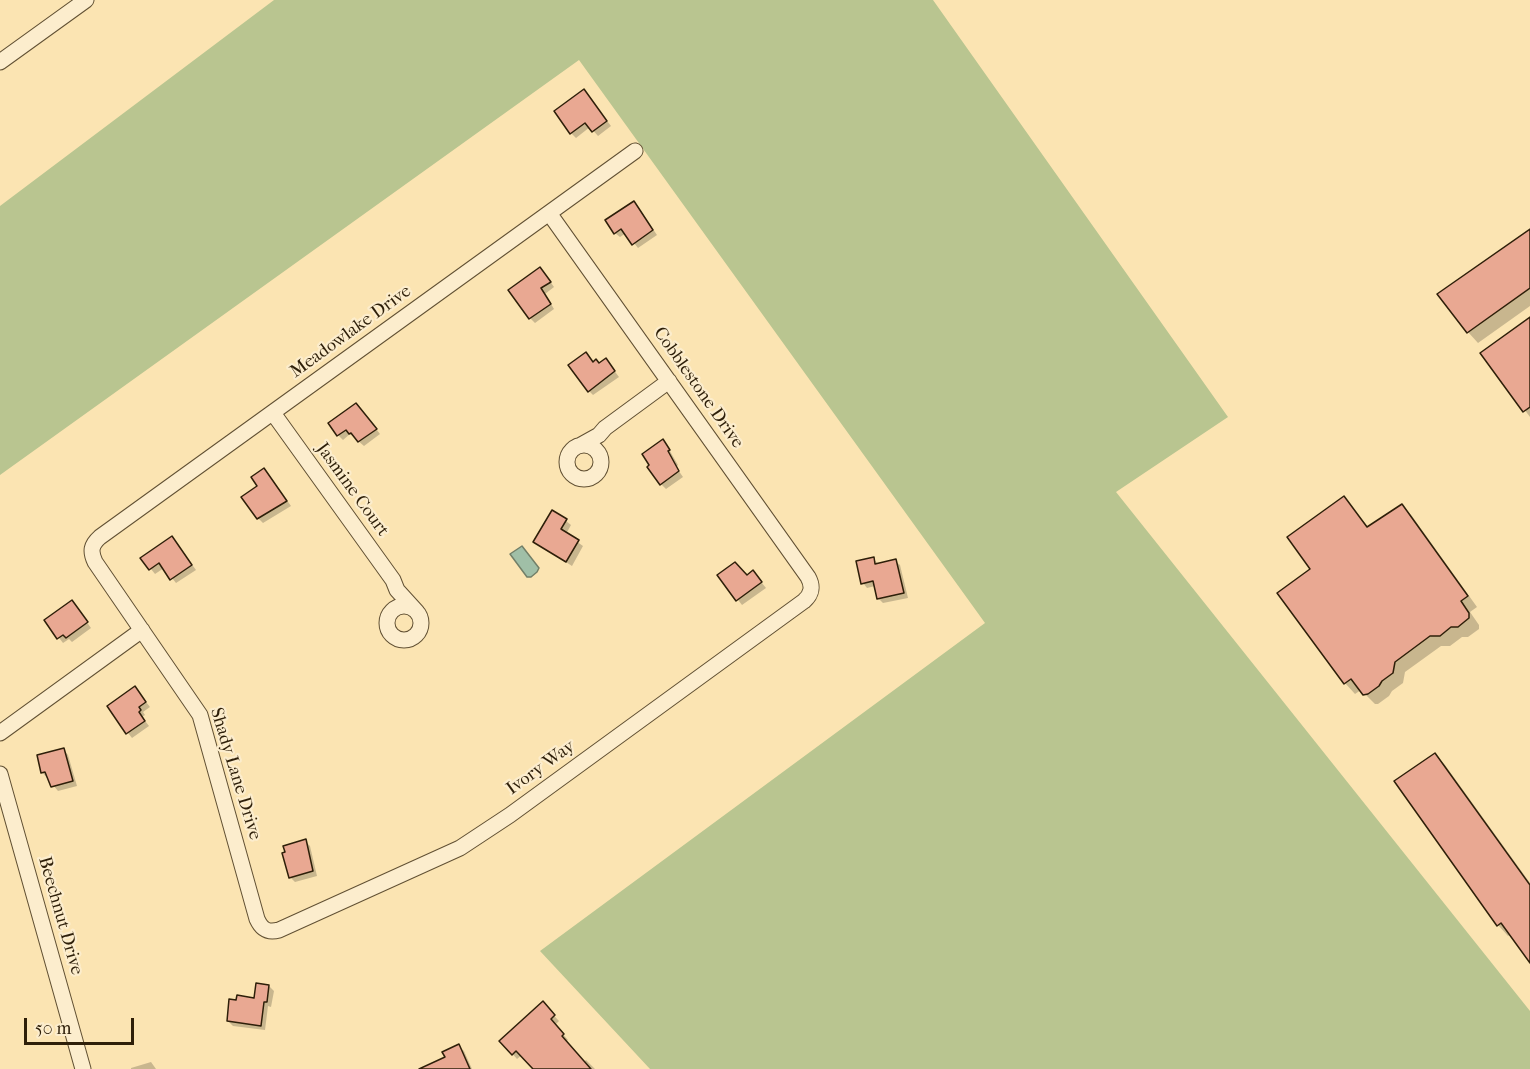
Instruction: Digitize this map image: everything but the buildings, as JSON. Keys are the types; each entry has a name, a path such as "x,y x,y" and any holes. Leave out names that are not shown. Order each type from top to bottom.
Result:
{"street":[{"path":"0,62 86,0"},
{"name":"Meadowlake Drive","path":"92,547 100,537 635,151"},
{"name":"Cobblestone Drive","path":"549,213 807,577 811,588"},
{"path":"599,435 600,467 598,472 589,478 578,478 570,471 567,461 571,451 599,435 605,428 669,381"},
{"name":"Jasmine Court","path":"273,413 393,580 397,590 417,612"},
{"path":"581,445 592,447 600,456"},
{"name":"Shady Lane Drive","path":"92,547 91,554 95,562 200,715 257,919 266,931"},
{"name":"Ivory Way","path":"266,931 279,930 460,848 477,838 804,601 811,588"},
{"path":"392,611 407,606 417,612 421,622 420,628 413,637 398,638 390,631 387,621 397,590"},
{"path":"0,733 142,630"},
{"name":"Beechnut Drive","path":"0,774 83,1069"}],"shaded area":[{"path":"274,0 933,0 1228,417 1116,492 1530,1011 1530,1069 650,1069 540,951 985,623 579,60 0,475 0,206"},
{"path":"522,546 539,568 531,577 527,577 510,554"}]}
